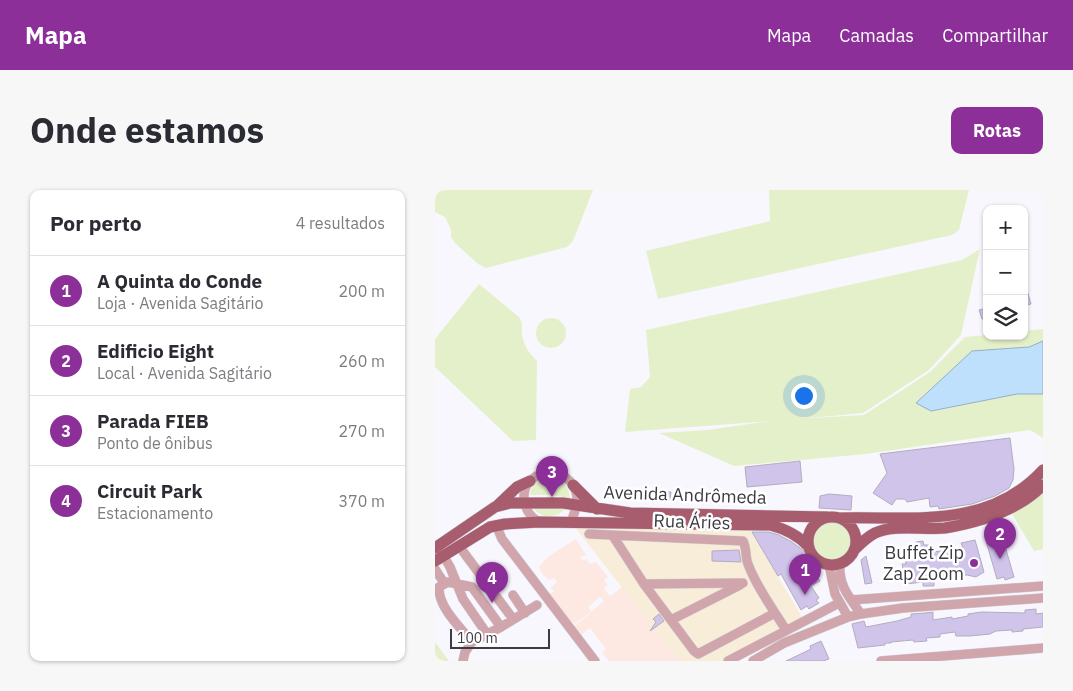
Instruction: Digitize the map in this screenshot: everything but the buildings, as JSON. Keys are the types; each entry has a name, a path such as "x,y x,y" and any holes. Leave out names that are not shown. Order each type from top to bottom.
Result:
{"main road":[{"name":"Avenida Andrômeda","path":"438,555 495,507 510,503 576,505 599,510 639,514 930,518 969,513 991,507 1023,488 1043,470"},
{"path":"495,507 517,487 530,481"},
{"path":"573,485 599,510"},
{"path":"854,550 855,534 852,527 846,521 833,517 817,522 812,527 809,534 809,547 814,557 835,564 846,560 854,550 876,532 895,529 944,528 1000,514 1028,498 1043,485"},
{"name":"Avenida Andrômeda","path":"438,555 459,546 496,525 539,522 571,524 770,525 786,529 809,547"}],"street":[{"path":"539,522 530,515 525,503 525,491 530,481 539,474 546,472 560,473 573,485 577,498 571,524"},
{"path":"680,538 682,524"},
{"path":"496,525 502,539 595,661"},
{"name":"Rua Áries","path":"589,534 743,541 747,564 786,630"},
{"path":"613,536 645,584 698,654 775,613"},
{"path":"459,546 513,619"},
{"path":"438,555 451,567 463,599 487,634"},
{"path":"835,564 840,571 842,586 861,614"},
{"path":"835,564 831,582 839,603 848,617"},
{"path":"435,569 444,583"},
{"path":"671,620 754,578"},
{"path":"472,642 440,598 439,587 444,583 457,583 472,587 501,627"},
{"path":"645,584 743,583"},
{"path":"851,600 1043,586"},
{"path":"513,595 525,613"},
{"path":"753,661 784,643 848,617 861,614 903,608 1043,598"},
{"path":"728,661 839,603"},
{"path":"463,661 465,652 472,642 537,605"},
{"path":"881,661 1043,648"}],"shaded area":[{"path":"574,526 749,527 802,617 722,661 679,661"},
{"path":"576,539 586,555 580,557 583,561 586,559 590,564 596,562 608,577 604,580 608,585 604,588 610,596 622,587 679,661 609,661 602,652 606,649 590,628 578,637 572,628 604,601 600,597 588,607 591,611 575,624 573,621 570,624 545,595 555,591 550,588 557,582 554,578 549,580 542,574 539,567 548,557"}],"green space":[{"path":"435,190 593,190 573,241 567,247 486,268 478,264 451,237 451,230 445,217 435,212"},
{"path":"769,190 969,190 959,230 952,235 658,299 646,251 770,221"},
{"path":"980,249 961,335 929,370 863,413 810,418 864,415 930,372 965,337 983,335 983,340 1028,340 1028,331 1043,329 1043,438 1030,430 866,454 734,466 659,433 708,430 769,421 625,432 630,389 641,387 650,377 646,330 962,260"},
{"path":"479,284 519,317 522,323 525,345 537,361 536,440 513,441 435,367 435,339"},
{"path":"551,318 562,322 566,333 562,344 551,348 540,344 536,333 540,322"},
{"path":"546,477 556,478 563,482 568,489 570,498 551,495 530,495 535,483"},
{"path":"1043,490 1043,549 1034,551 1012,514"},
{"path":"532,506 567,507 554,516 544,516 535,511"},
{"path":"832,521 847,527 853,542 847,557 832,563 817,557 811,542 817,527"},
{"path":"435,642 449,661 435,661"}],"water":[{"path":"1043,341 1043,394 1017,394 931,411 916,403 972,351 1029,347"}],"place":[{"name":"Parada FIEB","path":"552,497"},
{"name":"Edificio Eight","path":"1000,559"},
{"name":"Buffet Zip Zap Zoom","path":"974,563"},
{"name":"A Quinta do Conde","path":"805,595"},
{"name":"Circuit Park","path":"492,603"}]}
